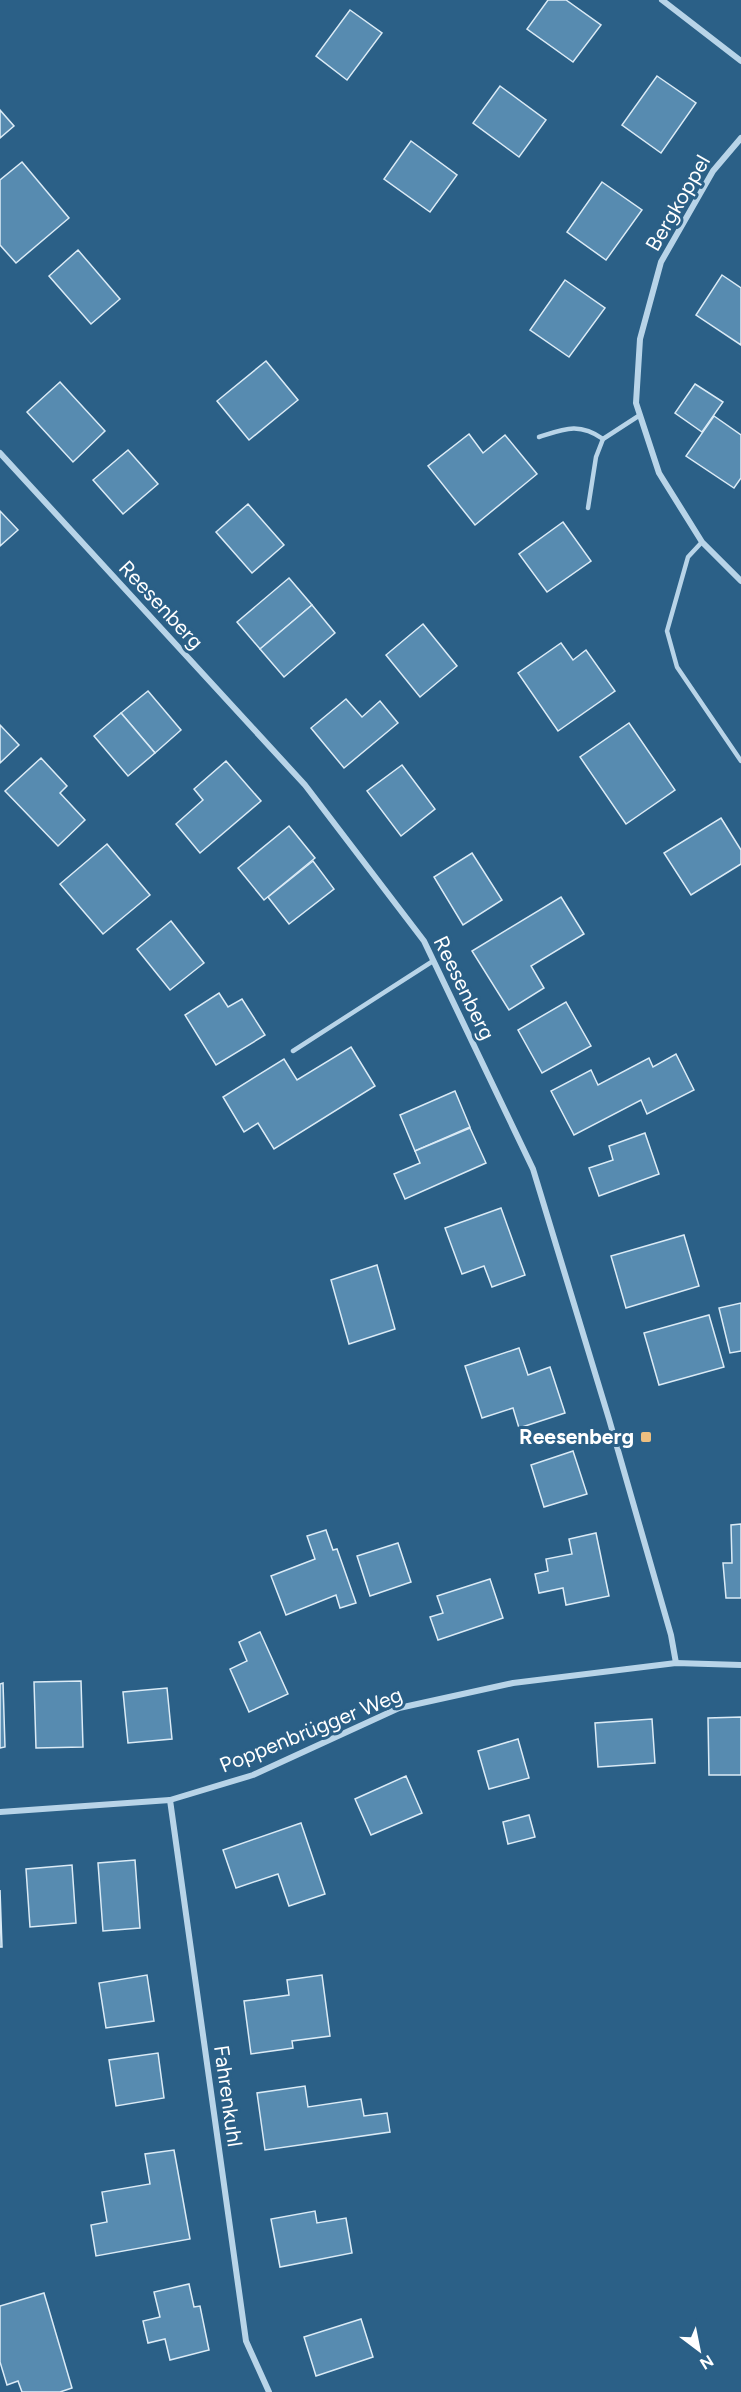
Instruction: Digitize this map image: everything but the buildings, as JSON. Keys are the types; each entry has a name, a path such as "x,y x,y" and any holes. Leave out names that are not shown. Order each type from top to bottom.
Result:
{"street":[{"path":"662,0 741,61"},
{"name":"Bergkoppel","path":"741,138 713,171 661,262 640,339 636,403 659,473 702,542 741,581"},
{"name":"Reesenberg","path":"0,453 305,786 423,941 533,1169 618,1449 671,1635 676,1663"},
{"name":"Poppenbrügger Weg","path":"0,1812 170,1800 253,1775 399,1708 513,1683 676,1663 741,1665"},
{"name":"Fahrenkuhl","path":"170,1800 246,2341 269,2392"}],"lane":[{"path":"588,508 596,457 603,439 640,415"},
{"path":"539,437 570,428 591,431 603,439"},
{"path":"702,542 688,557 667,631 677,668 741,761"},
{"path":"293,1051 433,962"}],"place":[{"name":"Reesenberg","path":"646,1437"}]}
